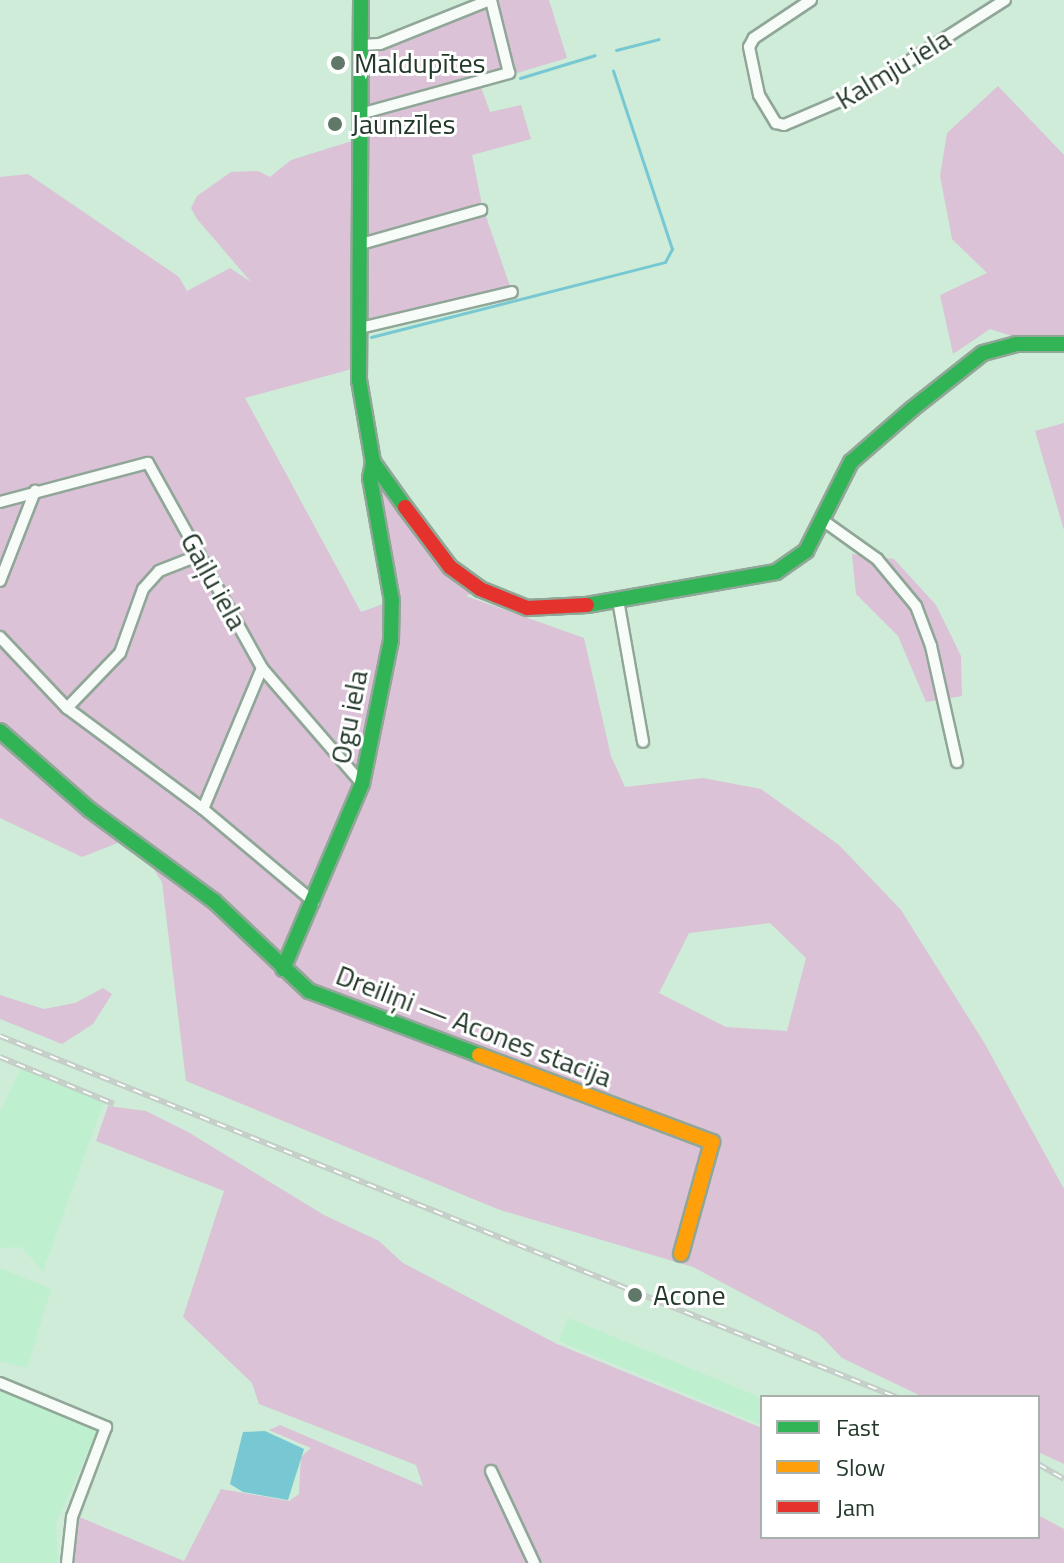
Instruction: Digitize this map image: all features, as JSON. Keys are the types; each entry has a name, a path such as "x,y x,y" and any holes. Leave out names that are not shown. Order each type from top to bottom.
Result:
{"street":[{"path":"361,0 361,411 373,462 450,567 480,589 527,608 557,610 776,572 806,551 839,479 863,449 983,353 1016,344 1064,344"},
{"path":"360,114 509,73 491,0 380,44 361,45"},
{"name":"Kalmju iela","path":"811,0 754,38 749,47 759,95 776,123 784,125 859,93 1005,0"},
{"path":"361,244 481,210"},
{"path":"360,328 512,292"},
{"name":"Ogu iela","path":"283,969 362,784 392,615 370,478 373,462"},
{"name":"Gaiļu iela","path":"0,502 148,463 262,668 362,784"},
{"path":"0,581 35,491"},
{"path":"821,519 877,559 916,606 931,646 957,762"},
{"path":"67,708 120,653 143,589 159,571 200,555"},
{"path":"618,600 643,742"},
{"path":"0,637 67,708 203,809 314,902"},
{"path":"203,809 262,668"},
{"name":"Dreiliņi — Acones stacija","path":"0,731 90,810 214,901 283,969 330,1002 712,1142 681,1254"},
{"path":"0,1383 106,1427 72,1517 67,1563"},
{"path":"491,1471 534,1563"}],"shaded area":[{"path":"490,0 549,0 567,58 480,84 490,112 521,105 531,139 472,155 482,205 512,292 360,328 361,45 381,44"},
{"path":"998,86 1064,155 1064,353 990,329 953,354 940,295 987,273 952,239 940,176 947,133"},
{"path":"352,141 352,369 245,398 361,612 397,599 378,488 384,486 433,558 472,593 466,596 584,638 611,756 625,787 703,778 761,789 839,845 901,910 985,1044 1064,1189 1064,1464 1040,1453 1040,1395 919,1395 842,1358 819,1334 693,1267 500,1210 186,1081 162,882 133,837 82,857 0,818 0,177 28,174 179,277 187,291 230,268 251,282 197,219 191,208 197,196 231,172 258,171 270,177 291,160","holes":["770,923 806,958 787,1031 726,1027 659,993 689,933"]},
{"path":"1064,423 1064,530 1035,431"},
{"path":"852,554 894,559 936,605 961,656 962,696 926,702 898,636 856,594"},
{"path":"103,988 112,994 93,1024 62,1044 0,1019 0,995 44,1009 75,1003"},
{"path":"21,1068 104,1101 43,1271 21,1247 0,1248 0,1112"},
{"path":"108,1106 146,1111 188,1132 324,1215 379,1241 403,1263 557,1344 760,1427 760,1539 1040,1539 1040,1516 1064,1529 1064,1563 74,1563 77,1516 184,1561 221,1489 289,1501 299,1494 301,1457 311,1448 269,1430 280,1425 423,1486 416,1465 259,1404 252,1383 183,1317 224,1191 96,1141"},
{"path":"0,1268 51,1289 27,1368 0,1361"},
{"path":"568,1318 760,1397 760,1424 559,1341"},
{"path":"0,1389 98,1429 56,1523 58,1563 0,1563"}],"water":[{"path":"265,1431 304,1449 288,1500 243,1492 230,1484 243,1432"}],"waterway":[{"path":"616,50 659,39"},
{"path":"520,78 595,55"},
{"path":"371,337 665,262 672,249 613,71"}],"railway":[{"path":"0,1036 891,1395"},
{"path":"0,1057 114,1104"},
{"path":"1040,1465 1064,1479"}],"traffic: fast":[{"path":"361,0 359,380 373,462 405,507"},
{"path":"587,605 776,572 806,551 851,462 912,409 983,353 1016,344 1064,344"},
{"path":"283,969 362,784 391,640 392,601 370,478 373,462"},
{"path":"0,731 90,810 214,901 309,991 479,1055"}],"traffic: slow":[{"path":"479,1055 712,1142 681,1254"}],"traffic: jam":[{"path":"405,507 450,567 480,589 527,608 587,605"}],"place":[{"name":"Maldupītes","path":"338,63"},
{"name":"Jaunzīles","path":"335,124"},
{"name":"Acone","path":"635,1295"}]}
